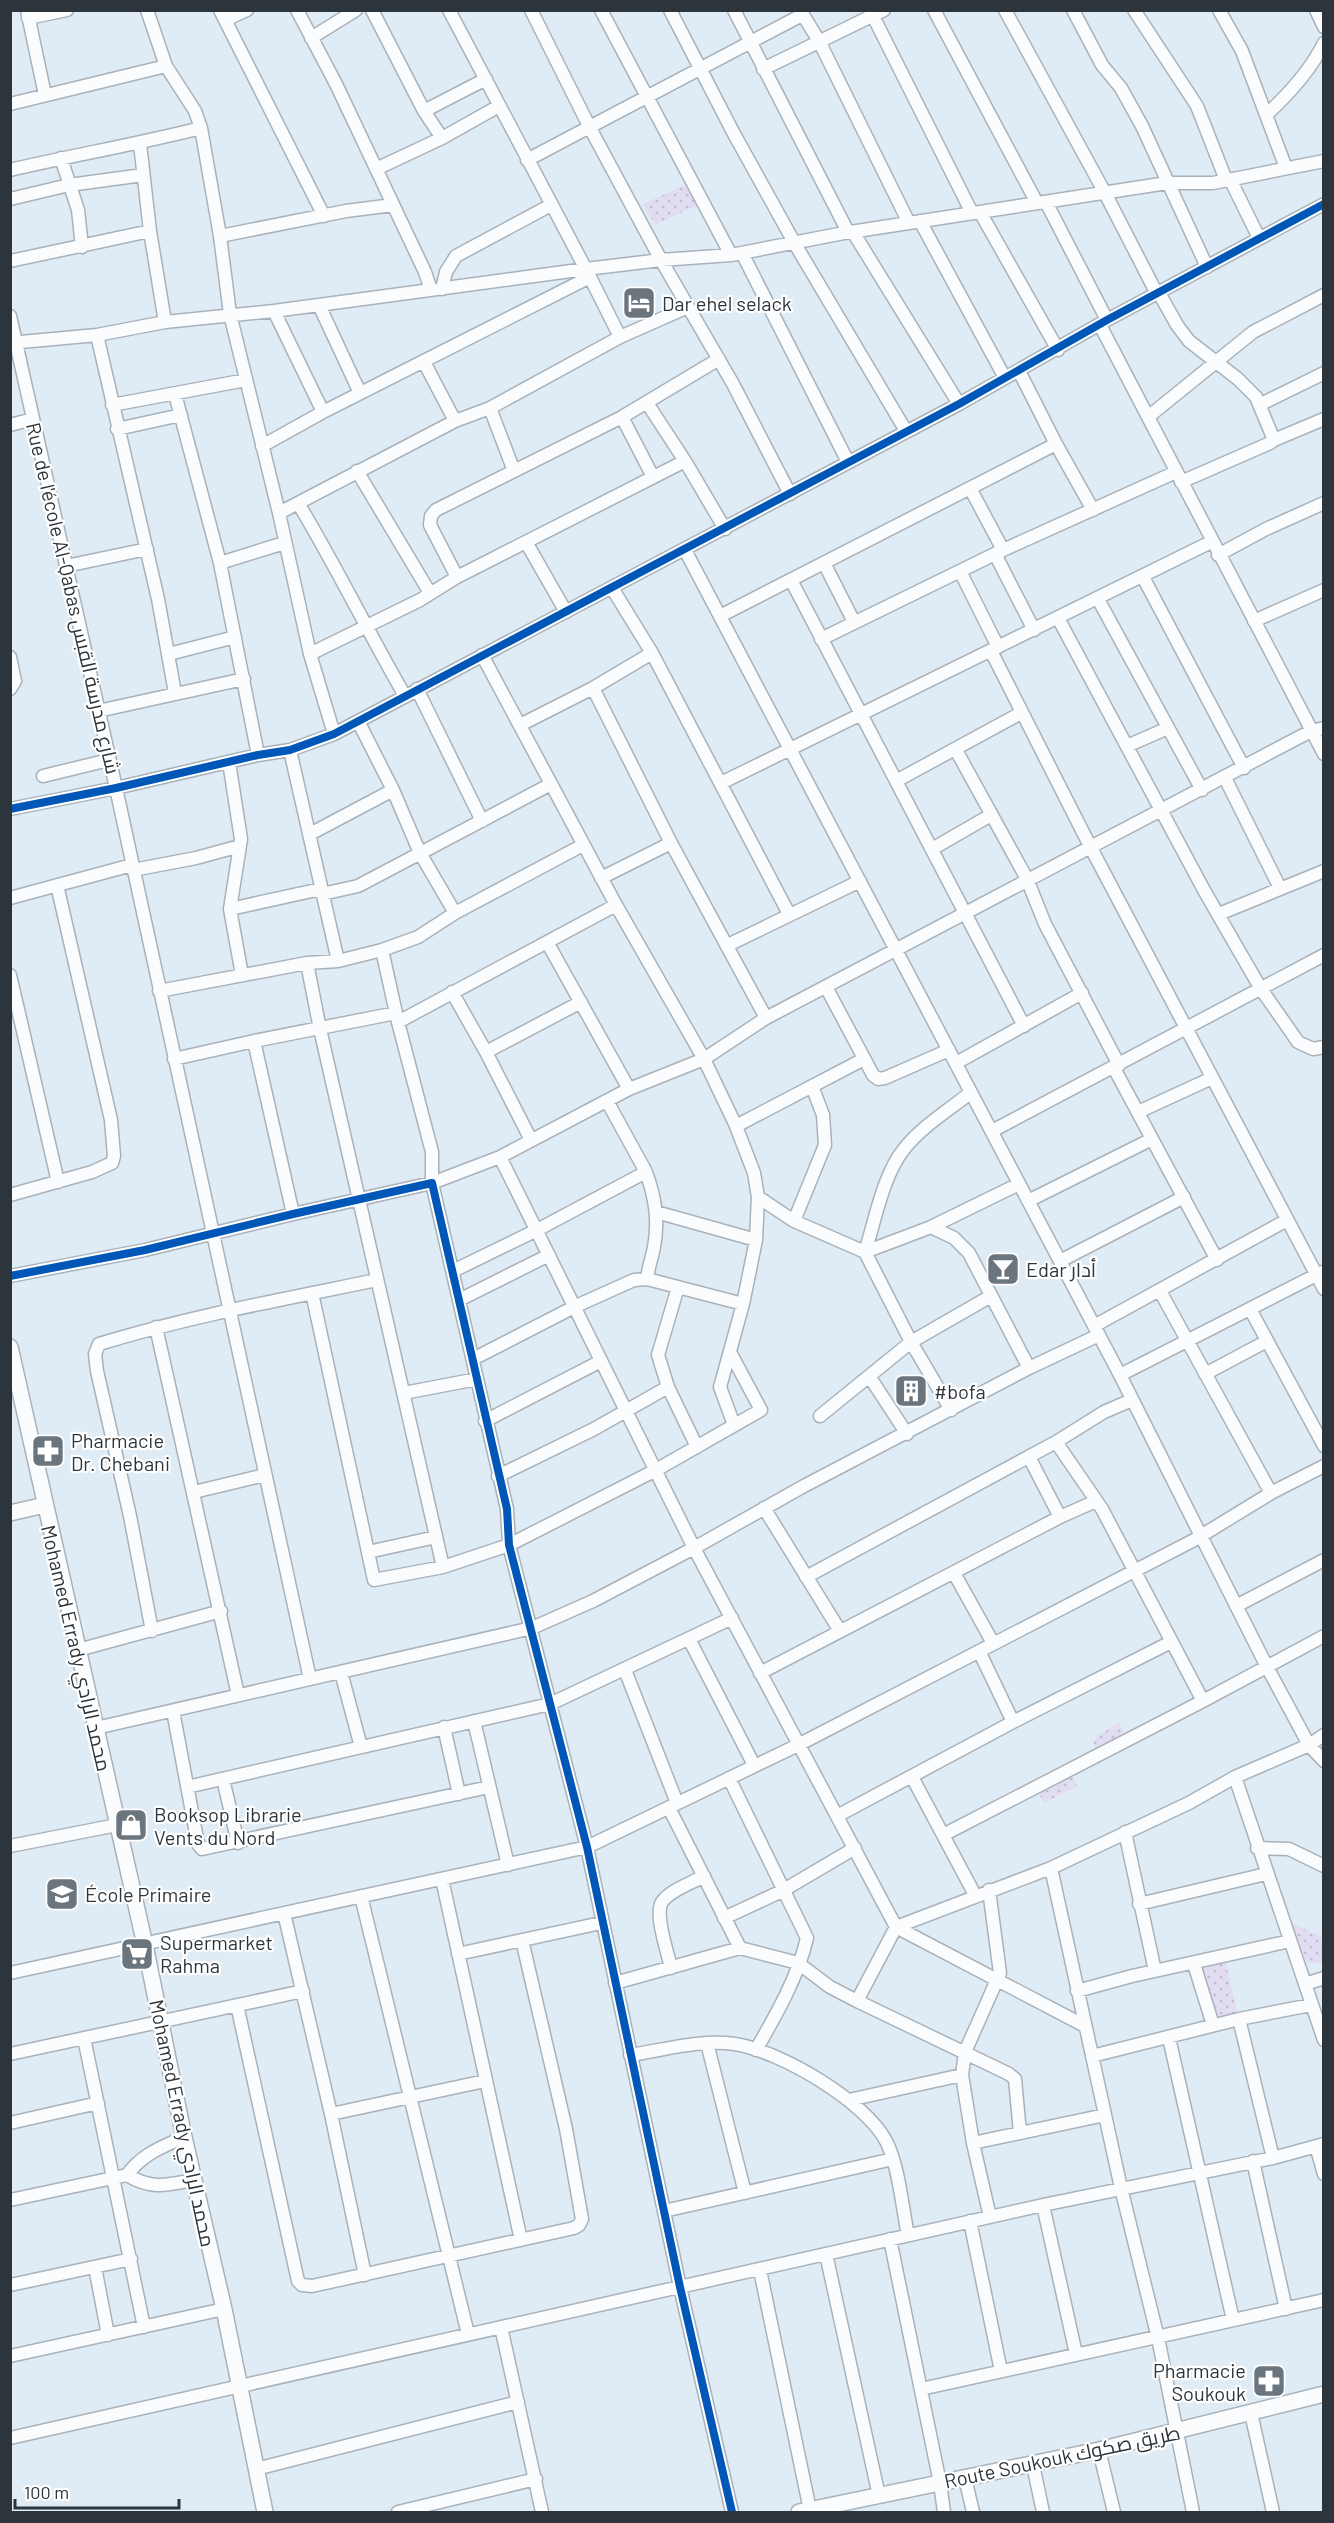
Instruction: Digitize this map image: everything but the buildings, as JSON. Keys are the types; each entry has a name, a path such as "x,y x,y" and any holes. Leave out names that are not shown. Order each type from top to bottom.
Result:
{"street":[{"path":"45,95 28,14 67,10"},
{"path":"147,10 166,66 195,111 201,128 220,236 230,314 279,513 310,654 334,734"},
{"path":"247,10 223,15 324,216"},
{"path":"297,10 437,290"},
{"path":"311,38 356,10"},
{"path":"372,10 424,111 442,138"},
{"path":"531,10 590,128 661,260 719,359 790,494"},
{"path":"601,10 647,97 737,254 848,462"},
{"path":"670,10 733,132 795,244 906,431"},
{"path":"734,10 749,43 850,232 959,404"},
{"path":"934,10 1041,203 1104,323 1211,542 1317,730 1323,754"},
{"path":"1005,10 1158,294 1177,325 1190,341 1238,379 1261,404 1274,440"},
{"path":"1073,10 1102,65 1126,98 1207,267"},
{"path":"1134,10 1197,106 1228,180 1259,238"},
{"path":"1219,10 1242,51 1286,168"},
{"path":"1316,10 1323,27"},
{"path":"450,11 620,337"},
{"path":"763,69 876,12 976,212 1058,350"},
{"path":"527,160 701,69 801,13 819,41 914,222 1005,378"},
{"path":"1267,114 1306,74 1323,42"},
{"path":"10,104 166,66"},
{"path":"424,111 486,79"},
{"path":"376,170 442,138 500,106"},
{"path":"10,170 140,144 201,128"},
{"path":"140,144 150,231 165,322"},
{"path":"62,158 78,210 82,247"},
{"path":"13,343 97,334 230,314 274,311 588,273 661,260 737,254 850,232 1167,183 1213,183 1323,160"},
{"path":"10,199 69,185 143,175"},
{"path":"10,809 290,750 334,734 959,404 1323,204"},
{"path":"220,236 393,205"},
{"path":"437,290 456,256 551,205"},
{"path":"10,261 150,231"},
{"path":"262,446 588,273"},
{"path":"1148,417 1253,332 1323,295"},
{"path":"319,305 360,393"},
{"path":"279,513 455,421 490,408 620,337 688,307"},
{"path":"274,311 323,412"},
{"name":"Rue de l'école Al-Qabas شارع مدرسة القبس","path":"10,316 13,343 33,419 110,760 310,1679"},
{"path":"97,334 117,429 147,549 175,693"},
{"path":"457,577 430,525 431,516 436,510 622,417 719,359"},
{"path":"424,362 455,421"},
{"path":"1019,370 1056,444 1093,510"},
{"path":"1261,404 1323,373"},
{"path":"112,405 246,380"},
{"path":"175,394 220,563 258,755"},
{"path":"647,403 725,529"},
{"path":"490,408 514,471"},
{"path":"117,429 182,415"},
{"path":"622,417 653,477"},
{"path":"10,425 33,419"},
{"path":"821,639 999,552 1093,510 1270,443 1323,419"},
{"path":"720,616 1056,444"},
{"path":"310,654 685,461"},
{"path":"357,471 430,594"},
{"path":"970,488 1034,630"},
{"path":"298,503 336,566 366,627 405,696"},
{"path":"1218,555 1266,529 1323,503"},
{"path":"526,542 566,612"},
{"path":"721,783 1211,542"},
{"path":"220,563 284,543"},
{"path":"66,566 147,549"},
{"path":"685,550 1120,1375 1266,1665 1310,1745 1323,1761"},
{"path":"824,563 854,622"},
{"path":"960,571 1022,713 1287,1220 1320,1273 1323,1289"},
{"path":"1143,577 1245,768"},
{"path":"791,580 1024,1026"},
{"path":"612,588 652,653 789,914"},
{"path":"1254,621 1323,590"},
{"path":"1098,599 1202,790"},
{"path":"1058,618 1261,989 1298,1042 1313,1050 1323,1047"},
{"path":"169,654 235,637"},
{"path":"519,725 593,688 652,653"},
{"path":"482,655 601,878 704,1059 736,1126 754,1173 758,1197 756,1240 743,1304 721,1382 721,1393 734,1425"},
{"path":"10,657 15,681 10,689"},
{"path":"98,711 244,678"},
{"path":"593,688 671,843 766,1018"},
{"path":"417,689 482,821"},
{"path":"897,781 1022,713"},
{"path":"358,721 393,790 420,853 455,913"},
{"path":"1127,746 1168,728"},
{"path":"10,1276 145,1250 212,1232 432,1184 500,1157 629,1089 704,1059 766,1018 1027,879 1317,730"},
{"path":"290,750 338,961"},
{"path":"956,750 1027,879 1046,924 1082,993 1138,1112 1218,1260"},
{"path":"43,776 110,760"},
{"path":"229,762 241,839 230,909 242,975"},
{"path":"1225,778 1280,888"},
{"path":"230,909 358,886 551,784"},
{"path":"310,834 393,790"},
{"path":"932,849 991,815"},
{"path":"601,878 671,843"},
{"path":"159,992 307,963 338,961 382,950 418,937 455,913 583,845"},
{"path":"10,898 132,868 196,858 240,846"},
{"path":"1219,915 1323,871"},
{"path":"728,945 860,881"},
{"path":"10,1195 102,1168 112,1163 114,1156 109,1110 57,885"},
{"path":"174,1059 254,1041 397,1017 452,992 616,905"},
{"path":"547,942 629,1089"},
{"path":"382,950 432,1152 432,1184 507,1509 509,1545 587,1847 601,1923 680,2287 732,2512"},
{"path":"992,1131 1323,955"},
{"path":"307,963 320,1029 443,1567"},
{"path":"10,975 15,1016 58,1182"},
{"path":"826,987 875,1077 885,1078 949,1050"},
{"path":"452,992 531,1140"},
{"path":"956,1063 1082,993"},
{"path":"486,1052 581,1002"},
{"path":"254,1041 293,1214"},
{"path":"736,1126 864,1059"},
{"path":"1138,1112 1212,1078"},
{"path":"794,1221 825,1145 823,1115 812,1086"},
{"path":"865,1252 895,1162 904,1148 970,1093"},
{"path":"607,1101 646,1172 653,1192 656,1230 647,1279"},
{"path":"1028,1201 1152,1139"},
{"path":"500,1157 576,1306 694,1548 896,1927 1085,2026"},
{"path":"453,1271 537,1230 646,1172"},
{"path":"865,1252 931,1227 1019,1184"},
{"path":"758,1197 794,1221 865,1252 911,1342 951,1410"},
{"path":"1060,1261 1184,1197"},
{"path":"656,1212 756,1240"},
{"path":"96,1728 532,1628 593,1601 764,1508 907,1434 1097,1331 1160,1291 1287,1220"},
{"path":"931,1227 961,1244 969,1253 1029,1368"},
{"path":"459,1300 549,1255"},
{"path":"1120,1375 1320,1273"},
{"path":"472,1359 576,1306 634,1280 647,1279 743,1304"},
{"path":"152,1631 95,1354 99,1344 230,1309 377,1280"},
{"path":"678,1287 658,1349 668,1387 697,1447"},
{"path":"1160,1291 1271,1493"},
{"path":"312,1293 374,1580 443,1567 509,1545 656,1470 761,1410 730,1352"},
{"path":"820,1416 911,1342 991,1296"},
{"path":"1250,1310 1323,1446"},
{"path":"156,1327 238,1695"},
{"path":"1205,1374 1267,1341"},
{"name":"Mohamed Errady محمد الرادي","path":"10,1347 145,1945 184,2137 225,2309 266,2512"},
{"path":"485,1421 601,1361"},
{"path":"869,1376 907,1434"},
{"path":"404,1393 477,1379"},
{"path":"498,1476 594,1429 668,1387"},
{"path":"806,1577 1029,1457 1104,1412 1132,1400"},
{"path":"1056,1442 1096,1501 1203,1701"},
{"path":"1029,1457 1060,1517"},
{"path":"10,1973 587,1847 798,1745 979,1652 1200,1535 1271,1493 1323,1466"},
{"path":"194,1492 266,1475"},
{"path":"760,1673 1060,1517 1096,1501"},
{"path":"10,1513 45,1505"},
{"path":"764,1508 840,1631"},
{"path":"368,1552 436,1537"},
{"path":"1236,1606 1323,1560"},
{"path":"954,1573 993,1643"},
{"path":"78,1650 221,1611"},
{"path":"187,1786 550,1704 732,1618"},
{"path":"943,1835 1203,1701 1323,1636"},
{"path":"688,1639 754,1766"},
{"path":"837,1816 1013,1722 1171,1642"},
{"path":"979,1652 1013,1722"},
{"path":"626,1670 673,1805 704,1876 740,1948"},
{"path":"341,1672 361,1747"},
{"path":"173,1711 198,1844 202,1849 489,1786"},
{"path":"474,1720 508,1865"},
{"path":"444,1727 459,1794"},
{"path":"857,2001 896,1927 988,1890 1051,1868 1189,1803 1235,1777 1310,1745 1323,1735"},
{"path":"912,1777 975,1895"},
{"path":"1235,1777 1323,2040"},
{"path":"223,1779 237,1843"},
{"path":"729,1779 807,1938 780,2010 756,2050"},
{"path":"10,1846 117,1825"},
{"path":"1125,1832 1155,1971"},
{"path":"724,1918 782,1891 855,1848"},
{"path":"1257,1848 1289,1849 1323,1866"},
{"path":"1051,1868 1120,2188 1158,2338 1193,2512"},
{"path":"1139,1904 1266,1874"},
{"path":"671,1968 660,1921 660,1907 668,1896 704,1876"},
{"path":"442,1879 521,2240"},
{"path":"988,1890 1001,1965 999,1981 965,2052 962,2076 973,2143 990,2217"},
{"path":"361,1896 468,2334"},
{"path":"284,1913 332,2114 365,2275"},
{"path":"458,1954 601,1923"},
{"path":"237,2005 298,2281 302,2285 312,2286 449,2257 573,2228 579,2225 582,2213 566,2129 522,1940"},
{"path":"1077,1991 1290,1941"},
{"path":"615,1983 740,1948 798,1963 830,1987 965,2052 1015,2079 1020,2133"},
{"path":"1194,1964 1213,2025"},
{"path":"1305,1984 1323,1978"},
{"path":"10,2054 159,2020 303,1991"},
{"path":"1092,2056 1213,2025 1311,2005"},
{"path":"1239,2019 1274,2158"},
{"path":"84,2038 144,2327"},
{"path":"1169,2038 1233,2320"},
{"path":"630,2055 707,2043 735,2044 756,2050 826,2084 866,2114 888,2144 908,2235"},
{"path":"707,2043 745,2193"},
{"path":"849,2100 962,2076"},
{"path":"332,2114 485,2081"},
{"path":"10,2123 98,2103"},
{"path":"973,2143 1105,2115"},
{"path":"10,2200 127,2175 136,2163 151,2152 184,2137"},
{"path":"10,2438 970,2221 1120,2188 1274,2158 1320,2145 1323,2174"},
{"path":"664,2211 893,2160"},
{"path":"1253,2161 1286,2308"},
{"path":"127,2175 140,2182 163,2186 194,2180"},
{"path":"1043,2205 1076,2354"},
{"path":"970,2221 1001,2371"},
{"path":"890,2239 940,2482 944,2512"},
{"path":"826,2254 879,2496"},
{"path":"10,2285 131,2259"},
{"path":"95,2267 108,2335"},
{"path":"760,2270 805,2511"},
{"path":"921,2389 1323,2300"},
{"path":"10,2356 225,2309"},
{"path":"501,2327 542,2512"},
{"name":"Route Soukouk طريق صكوك","path":"805,2511 1033,2465 1177,2432 1323,2394"},
{"path":"256,2469 518,2402"},
{"path":"1251,2413 1273,2512"},
{"path":"1099,2450 1114,2512"},
{"path":"1033,2465 1043,2512"},
{"path":"965,2478 973,2512"},
{"path":"398,2512 536,2479"}],"shaded area":[{"path":"687,184 698,205 655,225 643,204"},
{"path":"1119,1723 1126,1735 1098,1752 1093,1743 1097,1736"},
{"path":"1071,1774 1077,1786 1044,1803 1038,1791"},
{"path":"1290,1922 1323,1938 1323,1963 1307,1963"},
{"path":"1225,1960 1237,2012 1215,2019 1198,1967"}],"cycle path":[{"path":"10,809 290,750 334,734 959,404 1107,320 1324,204"},
{"path":"10,1276 145,1250 432,1183 507,1509 509,1545 587,1847 680,2287 732,2512"}],"place":[{"name":"Dar ehel selack","path":"639,303"},
{"name":"Edar أدار","path":"1003,1269"},
{"name":"#bofa","path":"911,1391"},
{"name":"Pharmacie Dr. Chebani","path":"48,1451"},
{"name":"Booksop Librarie Vents du Nord","path":"131,1825"},
{"name":"École Primaire","path":"62,1894"},
{"name":"Supermarket Rahma","path":"137,1954"},
{"name":"Pharmacie Soukouk","path":"1269,2381"}]}
